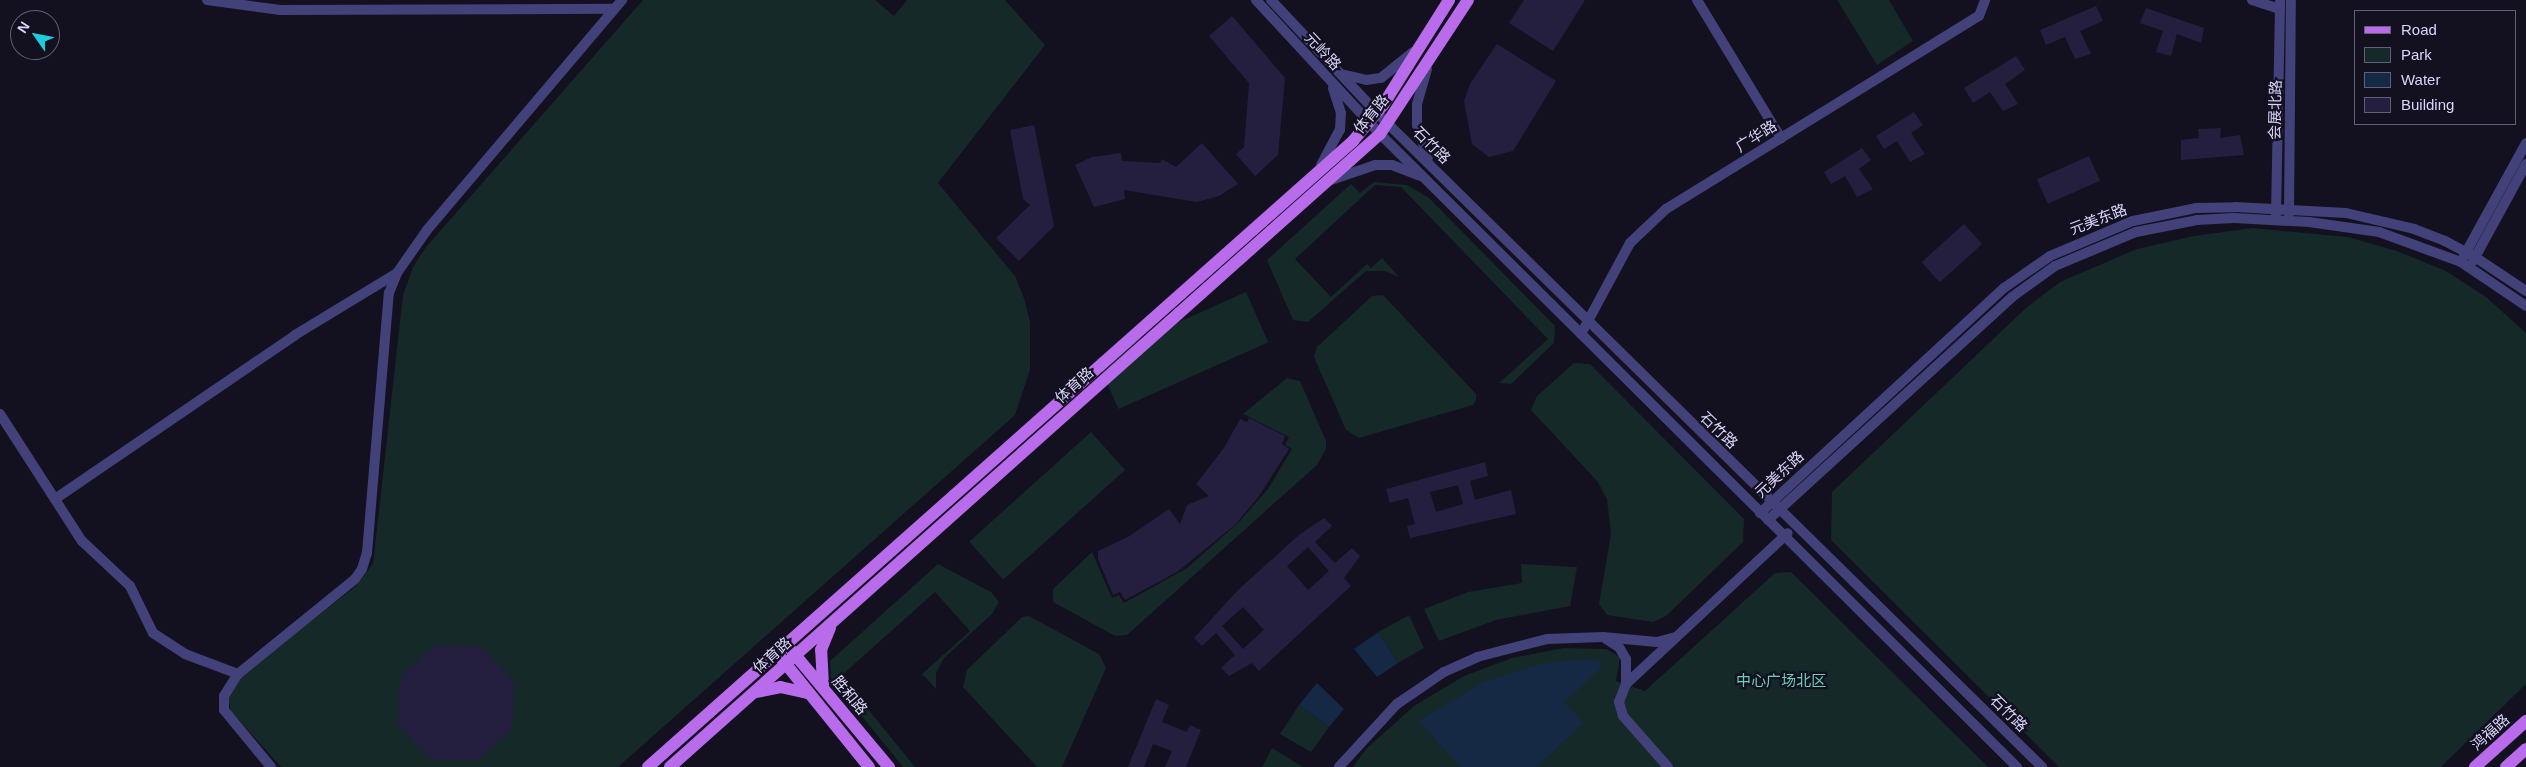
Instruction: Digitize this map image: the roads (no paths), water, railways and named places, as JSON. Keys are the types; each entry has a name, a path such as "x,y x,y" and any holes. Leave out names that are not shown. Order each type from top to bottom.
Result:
{"main road":[{"name":"体育路","path":"648,767 1316,172 1373,118 1449,0"},
{"name":"体育路","path":"670,767 1380,134 1468,0"},
{"path":"823,688 820,650 838,617"},
{"name":"胜和路","path":"781,648 823,688 889,767"},
{"name":"胜和路","path":"791,659 812,698 869,767"},
{"path":"747,698 780,687 798,689 812,698"},
{"name":"鸿福路","path":"2475,767 2526,721"},
{"path":"2506,767 2526,749"}],"street":[{"path":"207,0 280,10 614,9"},
{"path":"271,767 224,710 224,696 238,674 355,579 362,568 367,553 389,293 397,273 428,230 622,0"},
{"name":"元岭路","path":"1256,0 1329,80 1373,118"},
{"name":"元岭路","path":"1271,0 1338,73 1373,118"},
{"path":"1697,0 1782,138"},
{"name":"广华路","path":"1581,334 1630,243 1666,209 1979,16 1985,0"},
{"path":"2252,0 2280,5"},
{"name":"会展北路","path":"2288,221 2291,0"},
{"name":"会展北路","path":"2276,220 2280,5"},
{"path":"1338,73 1366,80 1381,78 1421,44"},
{"path":"1433,168 1420,142 1417,105 1434,53"},
{"path":"1316,172 1332,150 1340,130 1340,107 1329,80"},
{"name":"石竹路","path":"1373,118 1388,122 1795,526 2042,767"},
{"name":"石竹路","path":"1373,118 1380,134 2017,767"},
{"path":"2471,254 2526,143"},
{"path":"2465,264 2526,164"},
{"path":"1326,182 1375,165 1392,165 1426,178"},
{"name":"元美东路","path":"1764,516 1979,310 2050,256 2105,230 2162,214 2196,208 2276,208 2380,220 2414,229 2471,254 2526,291"},
{"name":"元美东路","path":"1774,505 1986,318 2055,266 2109,241 2164,226 2197,220 2276,220 2379,232 2465,264 2526,306"},
{"path":"55,499 295,335 397,273"},
{"path":"0,414 82,541 130,586 153,633 185,654 238,674"},
{"path":"1626,684 1795,526"},
{"path":"1339,767 1384,716 1444,672 1507,647 1547,639 1603,637 1657,642 1676,637"},
{"path":"1603,637 1624,653 1626,684 1619,702 1623,716 1668,767"}],"water":[{"path":"1378,632 1398,663 1377,677 1354,649"},
{"path":"1568,660 1598,660 1602,667 1564,703 1584,723 1536,767 1460,767 1419,721 1483,682 1541,664"},
{"path":"1317,683 1344,709 1329,727 1299,705"}],"park label":[{"name":"中心广场北区","path":"1781,681"}]}
